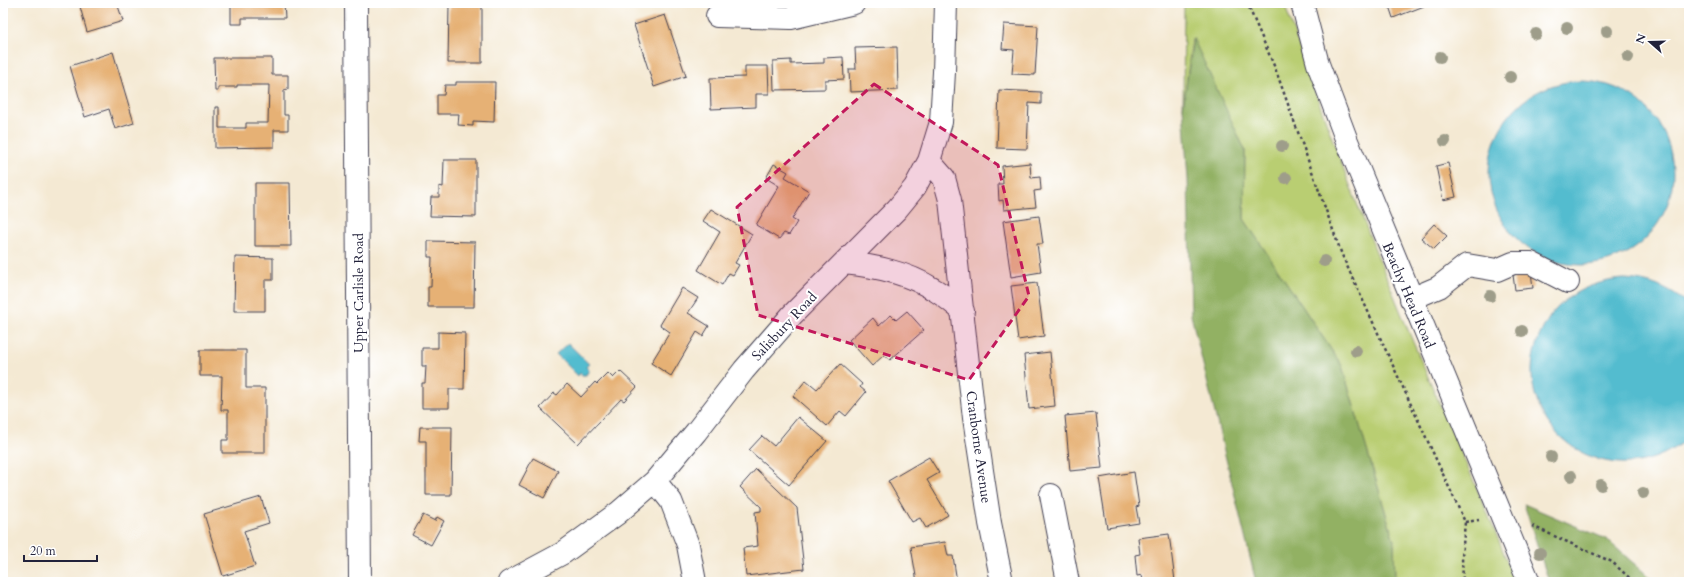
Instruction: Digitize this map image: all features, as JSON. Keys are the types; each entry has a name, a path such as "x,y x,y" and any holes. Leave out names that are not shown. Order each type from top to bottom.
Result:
{"street":[{"name":"Upper Carlisle Road","path":"356,3 360,582"},
{"path":"717,16 791,18 854,3"},
{"name":"Salisbury Road","path":"509,582 563,553 618,513 655,481 768,342 792,315 897,209 915,187 929,161 941,122 946,3"},
{"name":"Beachy Head Road","path":"1302,3 1318,64 1361,177 1529,582"},
{"name":"Cranborne Avenue","path":"929,161 944,178 950,200 974,418 990,523 1002,582"},
{"path":"844,263 873,266 902,274 932,288 963,310"},
{"path":"1411,300 1439,287 1466,265 1497,270 1512,263 1531,263 1568,282"},
{"path":"655,481 670,501 688,545 695,582"},
{"path":"1052,495 1068,582"}],"path":[{"path":"1246,3 1275,68 1342,255 1465,522 1462,556 1463,582"},
{"path":"1502,516 1528,524 1612,562 1634,582"}],"highlighted area":[{"path":"874,84 998,165 1029,296 969,380 758,315 737,207"}],"green space":[{"path":"1184,3 1284,3 1368,232 1515,582 1395,582 1394,541 1342,366 1244,219 1245,150 1192,39 1183,108"},
{"path":"1193,38 1245,150 1244,219 1342,366 1394,541 1395,582 1256,582 1191,315 1188,179 1183,108"},
{"path":"1524,504 1606,539 1655,582 1549,582"}],"water":[{"path":"1572,81 1590,81 1616,88 1632,96 1646,108 1658,122 1666,138 1673,164 1673,182 1666,208 1658,224 1646,238 1632,250 1608,261 1590,265 1572,265 1554,261 1530,250 1516,238 1504,224 1493,200 1489,182 1489,164 1493,146 1504,122 1516,108 1530,96 1554,85"},
{"path":"1624,279 1642,281 1658,286 1674,294 1689,305 1689,437 1656,457 1623,463 1591,457 1564,440 1544,416 1533,386 1534,353 1549,318 1556,309 1572,295 1582,290 1602,282"},
{"path":"568,343 589,364 586,367 589,370 586,375 582,375 580,373 578,376 556,354"}],"building":[{"path":"79,3 124,3 118,6 123,21 87,32"},
{"path":"231,3 284,3 285,18 242,18 242,24 231,24"},
{"path":"1388,3 1432,3 1393,18"},
{"path":"449,5 482,5 482,63 448,63"},
{"path":"665,15 686,76 654,87 634,25"},
{"path":"1004,24 1038,26 1035,75 1012,74 1014,50 1002,49"},
{"path":"897,47 898,90 850,92 849,69 856,69 855,48"},
{"path":"113,52 134,123 115,129 109,109 85,117 70,66"},
{"path":"843,57 844,79 825,80 825,89 774,90 773,61 791,60 791,64 824,63 824,58"},
{"path":"214,58 272,58 272,75 288,75 288,89 284,90 284,115 288,115 288,130 274,130 274,147 215,148 215,107 219,107 219,128 246,128 246,123 268,123 269,85 237,85 237,87 218,87 218,91 215,91"},
{"path":"745,66 768,66 769,94 756,94 756,107 711,109 710,78 745,77"},
{"path":"456,82 495,82 494,122 473,121 473,126 458,125 459,114 437,114 437,95 444,95 445,85 456,85"},
{"path":"999,90 1041,92 1041,104 1029,103 1027,149 997,148"},
{"path":"444,160 476,160 476,217 430,216 431,197 439,197 439,186 443,187"},
{"path":"1030,163 1031,178 1040,177 1041,190 1034,191 1036,207 1004,210 1003,200 999,201 998,184 1003,184 1002,166"},
{"path":"1448,163 1456,197 1443,200 1436,166"},
{"path":"774,164 788,172 785,177 809,191 792,219 797,222 789,235 784,233 779,239 756,225 779,186 766,178"},
{"path":"255,183 290,183 291,246 255,246"},
{"path":"711,209 752,234 735,263 739,265 733,275 729,273 722,285 698,270 720,232 703,221"},
{"path":"1039,216 1043,244 1037,244 1041,272 1011,277 1003,221"},
{"path":"1434,224 1447,236 1434,249 1421,238"},
{"path":"428,241 475,242 474,307 428,307 428,287 431,287 432,257 428,257"},
{"path":"235,257 273,258 273,280 265,280 265,311 234,311"},
{"path":"1531,272 1533,288 1515,290 1513,275"},
{"path":"1037,283 1044,336 1018,340 1011,286"},
{"path":"682,288 698,298 688,313 709,326 703,336 697,332 671,376 651,363 670,332 660,325"},
{"path":"907,311 924,330 890,360 884,355 872,366 849,340 873,318 879,326 891,315 896,320"},
{"path":"438,332 465,333 464,389 449,389 449,408 422,408 422,383 425,383 426,366 422,366 422,348 438,348"},
{"path":"200,350 246,350 246,388 265,388 265,453 222,453 222,440 228,440 228,410 221,410 222,376 200,376"},
{"path":"1050,352 1055,406 1029,409 1024,355"},
{"path":"840,364 862,384 860,387 866,392 846,416 840,411 827,426 793,396 806,380 817,389"},
{"path":"620,371 637,387 624,401 621,399 578,444 540,408 554,393 557,395 567,384 581,397 595,382 597,384 608,373 613,378"},
{"path":"1096,413 1102,468 1070,471 1065,416"},
{"path":"798,417 827,441 789,485 749,450 762,436 774,446"},
{"path":"420,427 452,427 451,495 426,495 426,441 419,441"},
{"path":"929,457 939,473 927,480 948,515 926,528 920,518 912,522 888,481"},
{"path":"533,458 558,471 544,498 519,485"},
{"path":"756,469 797,508 804,569 746,576 743,548 758,546 755,512 761,511 761,507 740,487"},
{"path":"1134,472 1139,506 1136,507 1139,523 1107,528 1099,478"},
{"path":"261,497 269,523 244,531 255,566 223,576 204,514"},
{"path":"423,515 435,521 437,517 444,521 431,545 412,535"},
{"path":"1169,534 1175,581 1143,582 1142,575 1137,576 1135,555 1140,554 1138,538"},
{"path":"945,542 948,556 953,556 957,582 917,582 911,547"}]}
